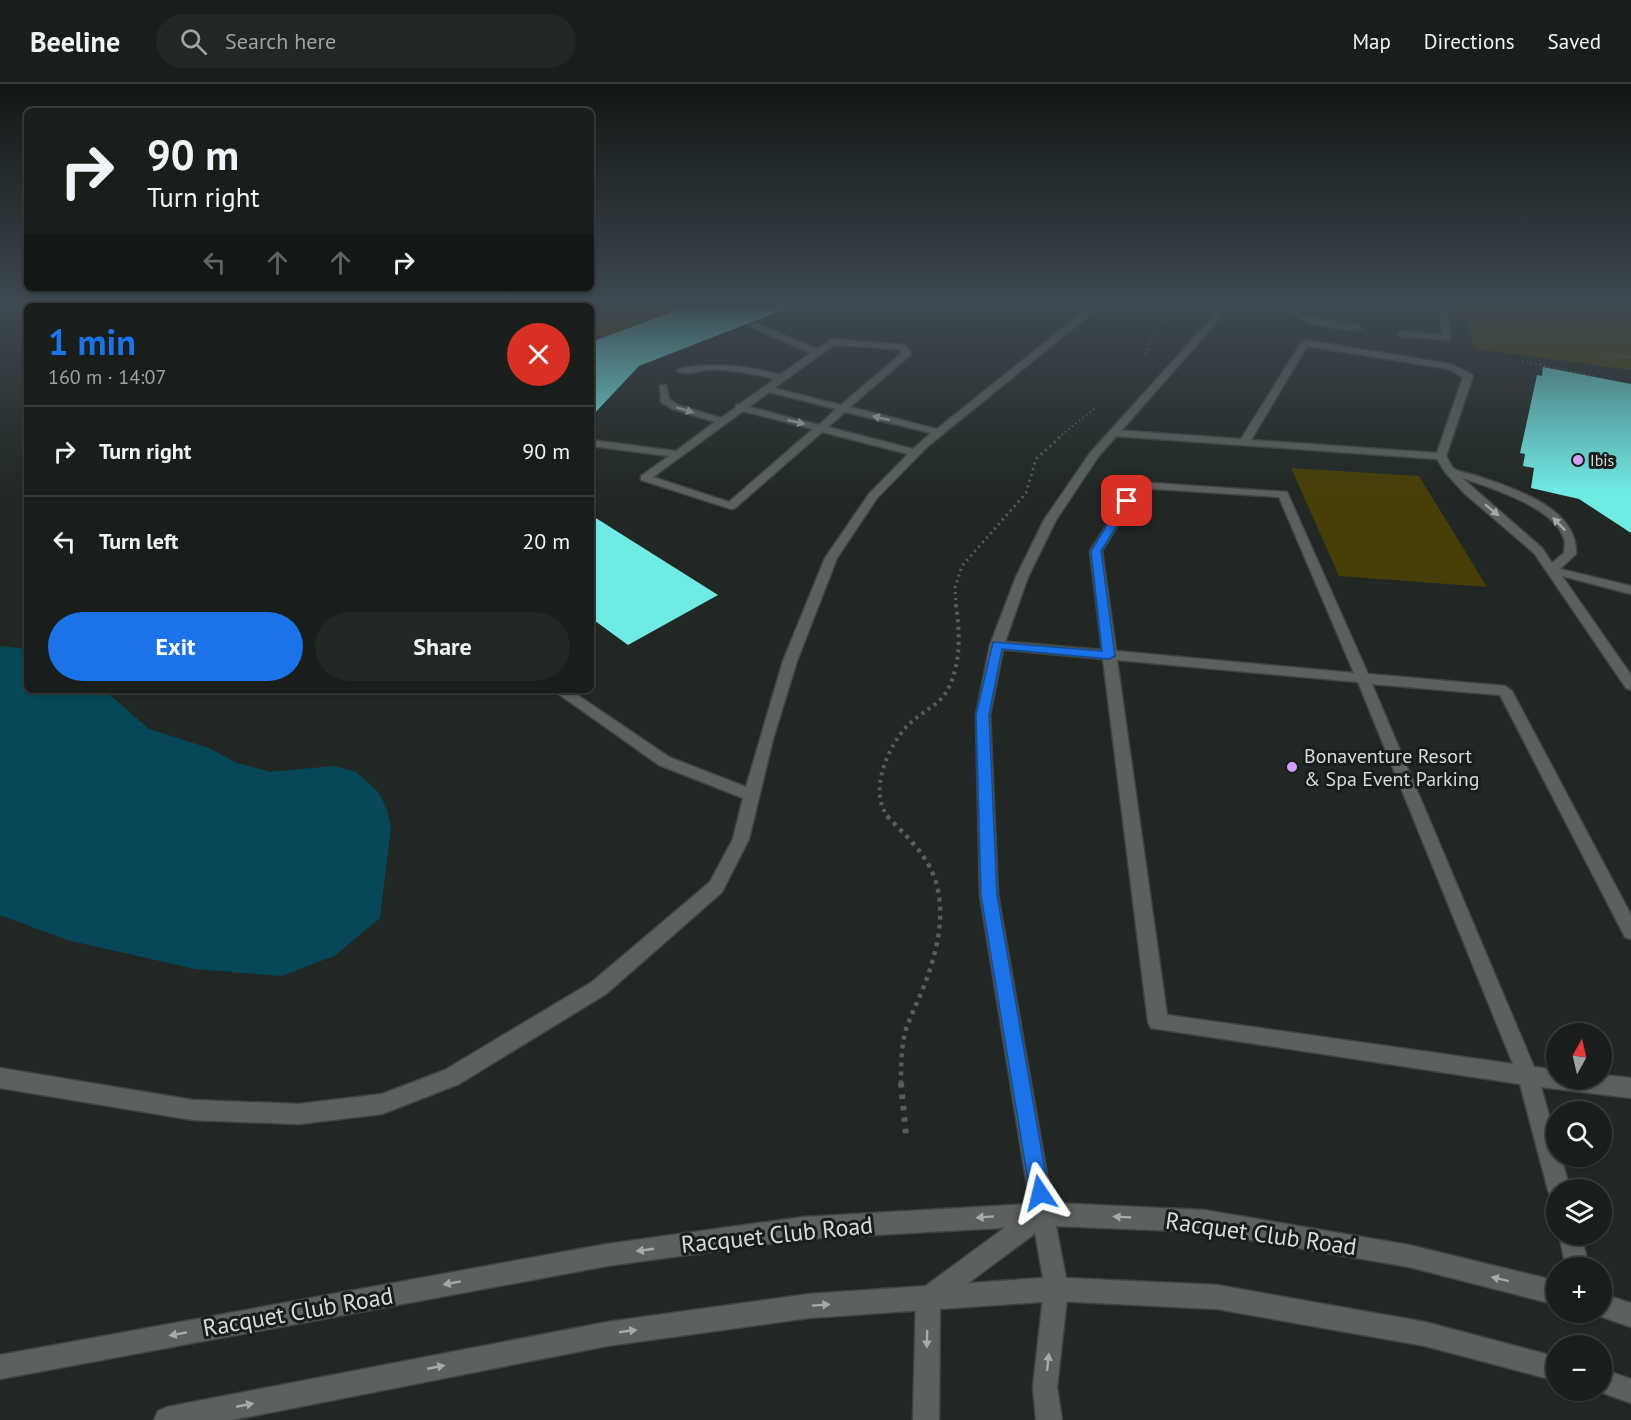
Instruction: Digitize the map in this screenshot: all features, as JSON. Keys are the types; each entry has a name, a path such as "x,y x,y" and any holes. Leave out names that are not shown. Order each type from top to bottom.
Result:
{"street":[{"path":"682,371 718,366"},
{"path":"724,366 780,378"},
{"path":"797,366 645,478 731,506 891,366"},
{"path":"0,1078 193,1110 299,1114 382,1104 452,1077 599,987 716,887 741,839 790,661 831,558 873,496 938,432 1021,366"},
{"path":"1048,1420 1046,1387 1056,1290 989,895 983,715 997,645 1022,577 1050,520 1094,455 1173,366"},
{"path":"1244,442 1291,366"},
{"path":"1447,366 1468,376 1441,456 1449,470 1468,491 1530,542 1631,685"},
{"path":"663,387 664,400 675,407 721,421"},
{"path":"766,389 938,432"},
{"path":"740,407 915,453"},
{"path":"1113,433 1441,456"},
{"path":"594,443 677,454"},
{"path":"1449,470 1520,496 1560,523 1570,538 1570,554 1551,570"},
{"path":"1556,1179 1528,1076 1363,678 1283,494 1137,485 1096,551 1158,1022 1528,1076 1631,1088"},
{"path":"1551,570 1631,590"},
{"path":"997,645 1505,691 1631,932"},
{"path":"564,693 664,761 752,795"},
{"path":"928,1298 1043,1214"},
{"name":"Racquet Club Road","path":"0,1367 607,1255 803,1228 1043,1214 1204,1221 1409,1256 1546,1290"},
{"path":"167,1420 606,1334 809,1306 1056,1290 1217,1298 1425,1334 1546,1366"},
{"path":"926,1420 928,1298"},
{"path":"1612,1309 1631,1315"},
{"path":"1612,1384 1631,1391"}],"path":[{"path":"1548,366 1594,376"}],"shaded area":[{"path":"1604,366 1631,366 1631,370"},
{"path":"1291,468 1419,476 1487,587 1339,576"}],"water":[{"path":"0,646 24,649 24,693 107,693 149,729 209,748 237,763 271,772 334,766 356,772 378,792 387,809 391,827 380,918 334,956 281,976 195,969 67,940 0,915"}],"building":[{"path":"594,366 639,366 594,414"},
{"name":"Ibis","path":"1543,367 1631,384 1631,533 1579,499 1531,488 1534,468 1523,466 1525,454 1520,453 1537,375 1542,376"},
{"path":"594,517 718,595 628,645 594,620"}],"place":[{"name":"Ibis","path":"1578,460"},
{"name":"Bonaventure Resort & Spa Event Parking","path":"1292,767"}],"route":[{"path":"1040,1193 989,895 983,715 997,645 1109,656 1096,551 1127,501"}]}
